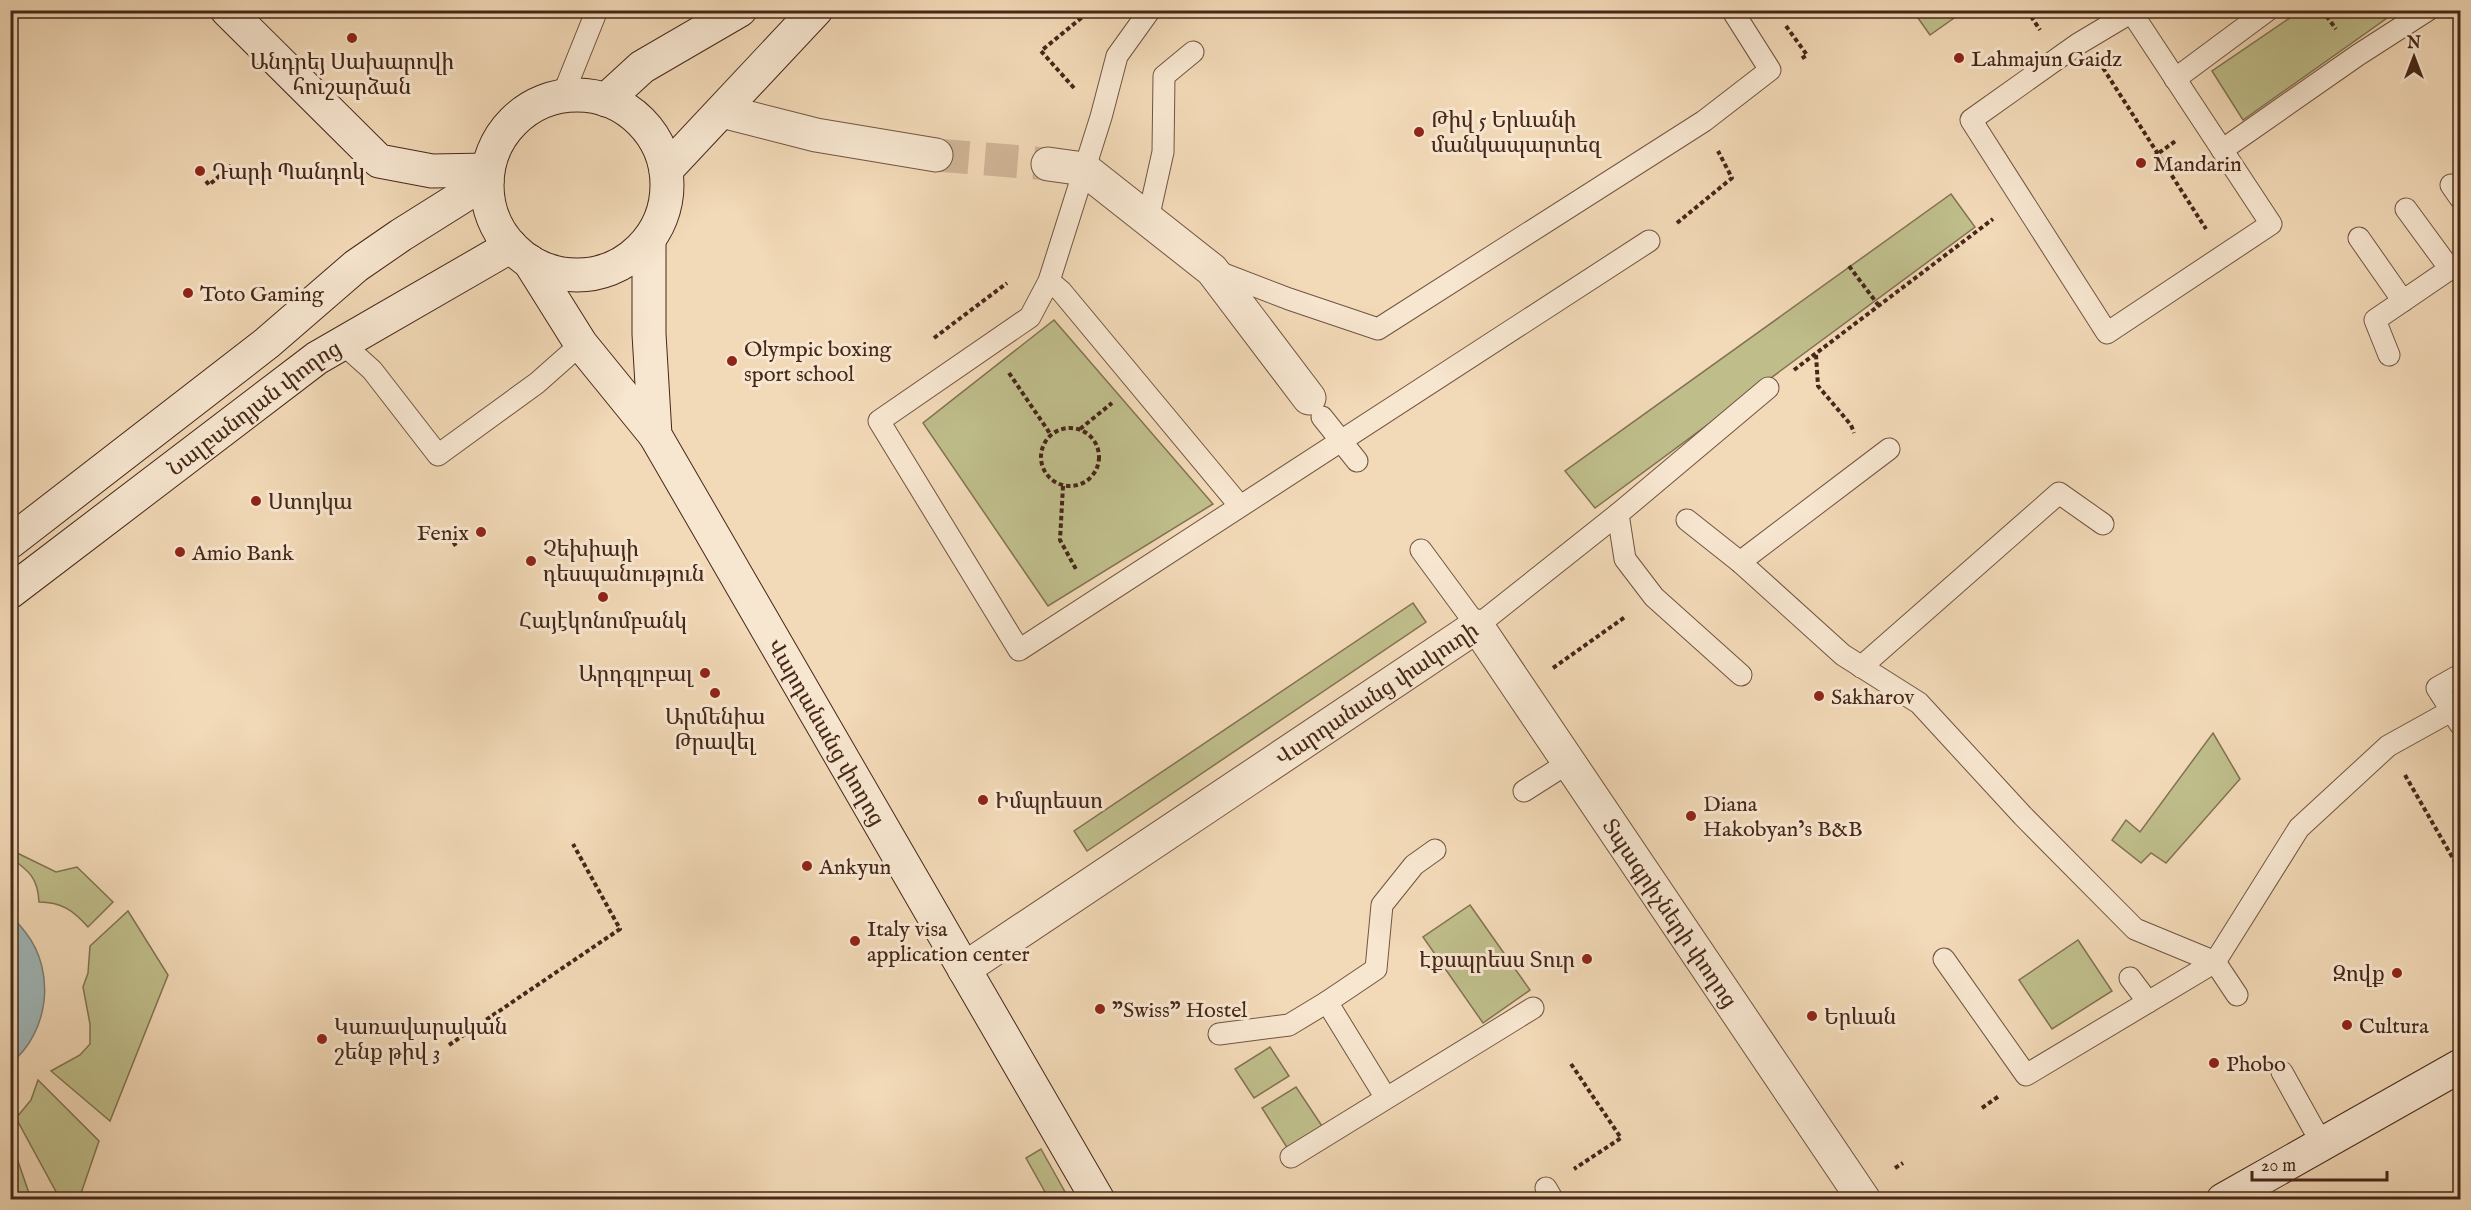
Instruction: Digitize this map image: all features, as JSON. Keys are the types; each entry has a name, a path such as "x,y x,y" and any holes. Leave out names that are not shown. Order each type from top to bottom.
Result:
{"street":[{"path":"228,10 379,161 432,171 488,175"},
{"path":"606,99 642,67 740,10"},
{"path":"666,170 816,10"},
{"path":"520,253 551,270 578,275 605,270 629,258 649,240 661,218 667,195 666,170 659,147 646,127 628,111 606,99 577,95 562,96 541,102 522,114 506,129 495,148 488,175 488,199 492,216 500,232 520,253 581,344 655,435"},
{"path":"722,111 816,135 936,155"},
{"path":"1048,164 1084,169 1212,270 1316,407"},
{"name":"Նալբանդյան փողոց","path":"10,542 267,344 356,266 488,175"},
{"name":"Վարդանանց փողոց","path":"649,240 649,334 655,435 1098,1200"},
{"name":"Նալբանդյան փողոց","path":"10,592 293,376 342,344 520,253"},
{"name":"Վարդանանց փակուղի","path":"964,969 1478,626"},
{"name":"Տպագրիչների փողոց","path":"1478,626 1864,1200"},
{"path":"2223,1200 2460,1066"}],"lane":[{"path":"562,96 597,10"},
{"path":"1150,10 1118,56 1049,281 1030,317 879,421 1019,650 1341,443 1648,241"},
{"path":"1212,270 1289,299 1378,328 1704,121 1770,70 1732,10"},
{"path":"2175,79 2268,10"},
{"path":"2222,150 2428,10"},
{"path":"2130,12 2271,224 2107,333 1971,120 2085,40 2130,12"},
{"path":"1148,219 1163,153 1164,76 1193,52"},
{"path":"2389,356 2375,320 2455,265 2406,209"},
{"path":"2359,238 2403,301"},
{"path":"1049,281 1061,291 1240,506"},
{"path":"342,344 372,370 438,455 537,383 581,344"},
{"name":"Վարդանանց փակուղի","path":"1478,626 1618,514 1768,388"},
{"path":"1316,407 1341,443 1357,461"},
{"path":"1740,562 1889,449"},
{"path":"1861,667 2060,494 2103,524"},
{"path":"1618,514 1624,559 1654,597 1741,675"},
{"path":"1687,520 1740,562 1843,655 1919,703 2023,816 2135,929 2215,962 2238,995"},
{"path":"1421,550 1478,626"},
{"path":"1944,959 2026,1076 2215,962 2299,828 2388,746 2456,717 2437,688 2460,675"},
{"path":"1524,791 1568,763"},
{"path":"1219,1034 1289,1026 1376,969 1382,905 1414,865 1435,850"},
{"path":"2130,978 2148,1002"},
{"path":"1328,1002 1386,1098"},
{"path":"1291,1157 1533,1008"},
{"path":"2282,1072 2322,1144"}],"path":[{"path":"1091,10 1041,51 1101,117"},
{"path":"2085,40 2223,255"},
{"path":"1672,226 1732,178 1704,121"},
{"path":"206,181 209,185 233,164"},
{"path":"1793,371 2020,198"},
{"path":"1849,266 1879,306"},
{"path":"929,342 1015,277"},
{"path":"989,346 1051,435"},
{"path":"1816,354 1818,386 1851,425 1868,464"},
{"path":"1065,428 1080,429 1092,437 1099,450 1099,465 1092,478 1079,485 1063,486 1049,478 1041,464 1042,447 1051,435 1065,428"},
{"path":"1063,486 1060,540 1095,602"},
{"path":"446,529 457,548"},
{"path":"1547,672 1654,597"},
{"path":"2388,746 2458,867"},
{"path":"449,1045 620,929 573,844"},
{"path":"1549,1194 1620,1138 1571,1064"},
{"path":"1895,1168 1903,1163"}],"shaded area":[{"path":"1913,11 1964,11 1930,35"},
{"path":"2300,11 2397,11 2243,120 2212,71"},
{"path":"1951,194 1975,227 1595,508 1565,471"},
{"path":"1054,320 1213,504 1048,606 923,423"},
{"path":"1413,603 1426,622 1087,851 1074,831"},
{"path":"2213,733 2240,779 2166,863 2151,853 2141,863 2112,840 2126,820 2140,832"},
{"path":"11,850 56,872 77,867 113,902 88,927 66,908 39,902 34,881 28,871 11,858"},
{"path":"1470,905 1530,990 1483,1023 1423,937"},
{"path":"128,911 168,975 110,1121 51,1071 80,1055 90,1044 90,1024 83,987 88,973 90,946"},
{"path":"2078,940 2112,991 2052,1029 2019,980"},
{"path":"1270,1047 1289,1076 1254,1098 1235,1069"},
{"path":"38,1080 99,1141 79,1199 60,1199 16,1118 31,1100"},
{"path":"1296,1087 1322,1126 1288,1149 1262,1108"},
{"path":"11,1141 31,1199 11,1199"},
{"path":"1041,1149 1069,1199 1049,1199 1026,1158"}],"water":[{"path":"11,916 36,949 42,965 44,1001 34,1035 11,1063"}],"tunnel":[{"path":"936,155 1048,164"}],"place":[{"name":"Անդրեյ Սախարովի հուշարձան","path":"352,38"},
{"name":"Lahmajun Gaidz","path":"1959,58"},
{"name":"Թիվ 5 Երևանի մանկապարտեզ","path":"1419,132"},
{"name":"Mandarin","path":"2141,163"},
{"name":"Դարի Պանդոկ","path":"200,171"},
{"name":"Toto Gaming","path":"188,293"},
{"name":"Olympic boxing sport school","path":"732,361"},
{"name":"Ստոյկա","path":"256,501"},
{"name":"Fenix","path":"481,532"},
{"name":"Amio Bank","path":"180,552"},
{"name":"Չեխիայի դեսպանություն","path":"531,561"},
{"name":"Հայէկոնոմբանկ","path":"603,597"},
{"name":"Արդգլոբալ","path":"705,673"},
{"name":"Արմենիա Թրավել","path":"715,693"},
{"name":"Sakharov","path":"1819,696"},
{"name":"Իմպրեսսո","path":"983,800"},
{"name":"Diana Hakobyan’s B&B","path":"1691,816"},
{"name":"Ankyun","path":"807,866"},
{"name":"Italy visa application center","path":"855,941"},
{"name":"Էքսպրեսս Տուր","path":"1587,959"},
{"name":"Զովք","path":"2397,973"},
{"name":"\"Swiss\" Hostel","path":"1100,1009"},
{"name":"Երևան","path":"1812,1016"},
{"name":"Cultura","path":"2347,1025"},
{"name":"Կառավարական շենք թիվ 3","path":"322,1039"},
{"name":"Phobo","path":"2214,1063"}]}
